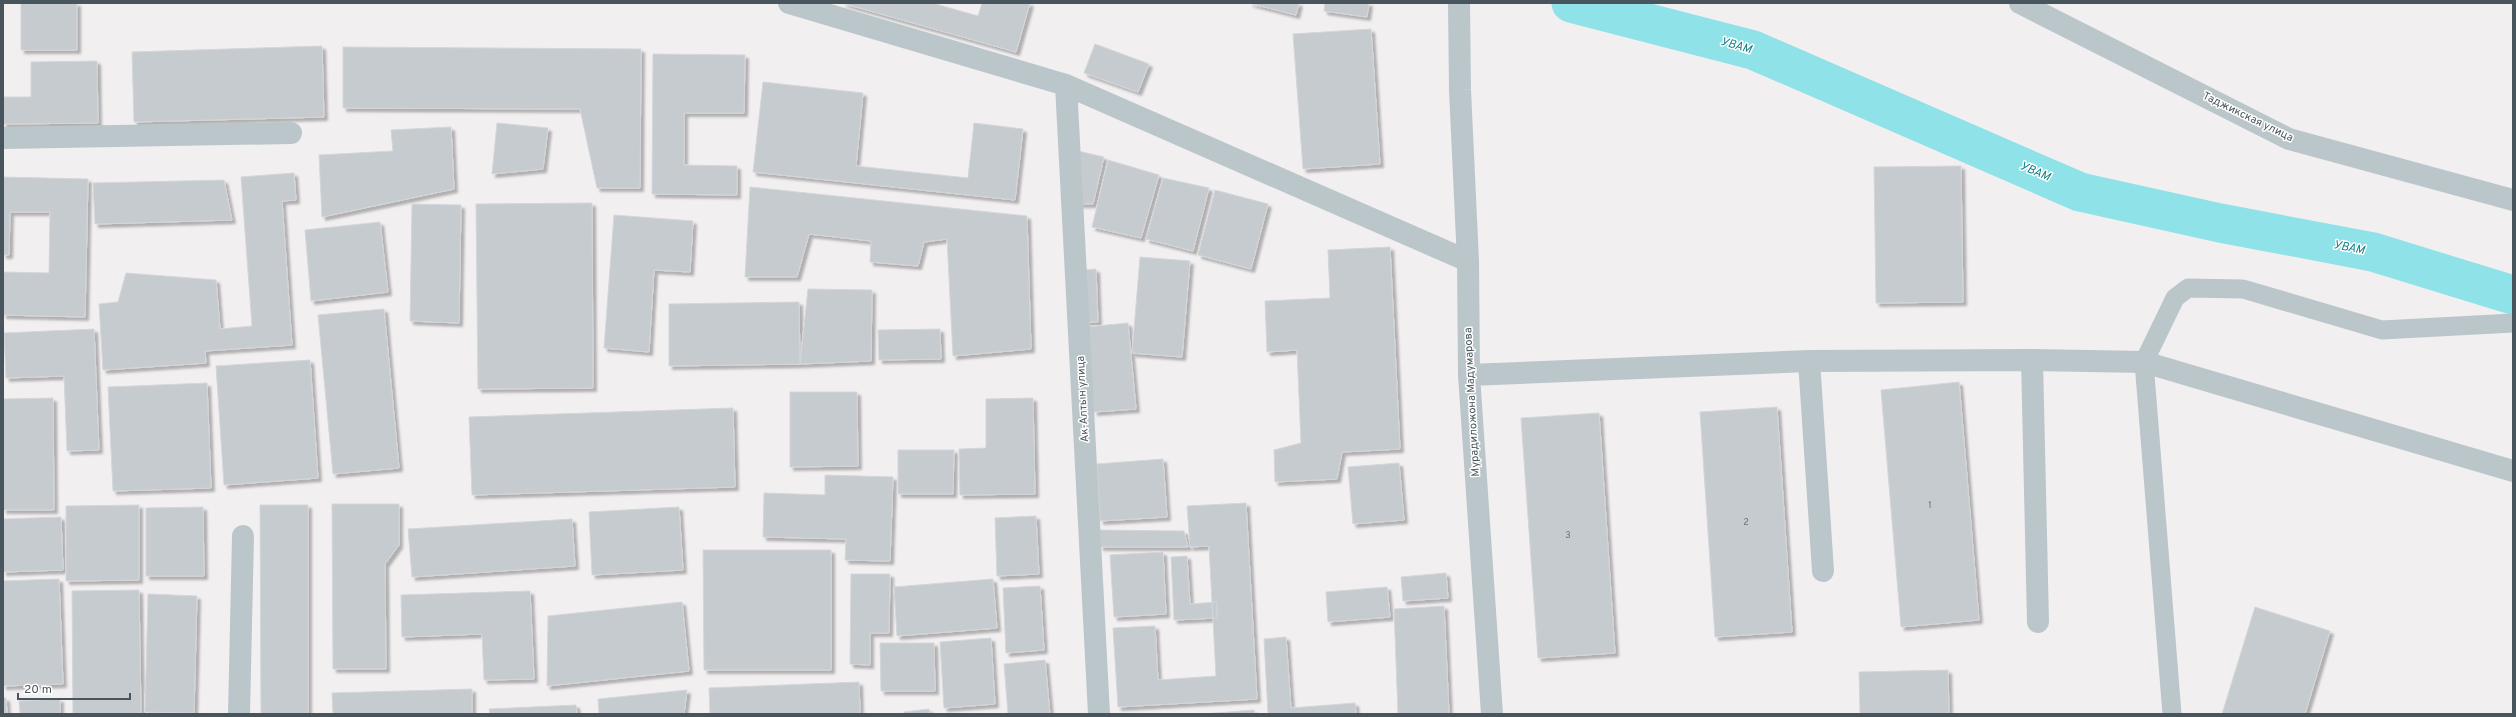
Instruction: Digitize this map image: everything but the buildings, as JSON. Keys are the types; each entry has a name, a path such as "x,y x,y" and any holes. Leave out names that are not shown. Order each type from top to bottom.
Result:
{"street":[{"path":"789,3 1066,84 1468,261"},
{"name":"Мурадиложона Мадумарова","path":"1460,3 1460,90 1468,261 1469,375 1492,714"},
{"name":"Таджикская улица","path":"2020,3 2289,139 2513,200"},
{"name":"Ак-Алтын улица","path":"1066,84 1099,714"},
{"path":"3,138 291,133"},
{"path":"1469,375 1809,361 2032,360 2144,362 2513,471"},
{"path":"2032,360 2038,622"},
{"path":"1809,361 1823,572"},
{"path":"239,714 243,536"}],"lane":[{"path":"2172,714 2144,362 2175,298 2188,288 2243,289 2382,330 2513,322"}],"waterway":[{"name":"УВАМ","path":"1571,3 1753,50 2080,192 2220,223 2373,252 2513,295"}]}
